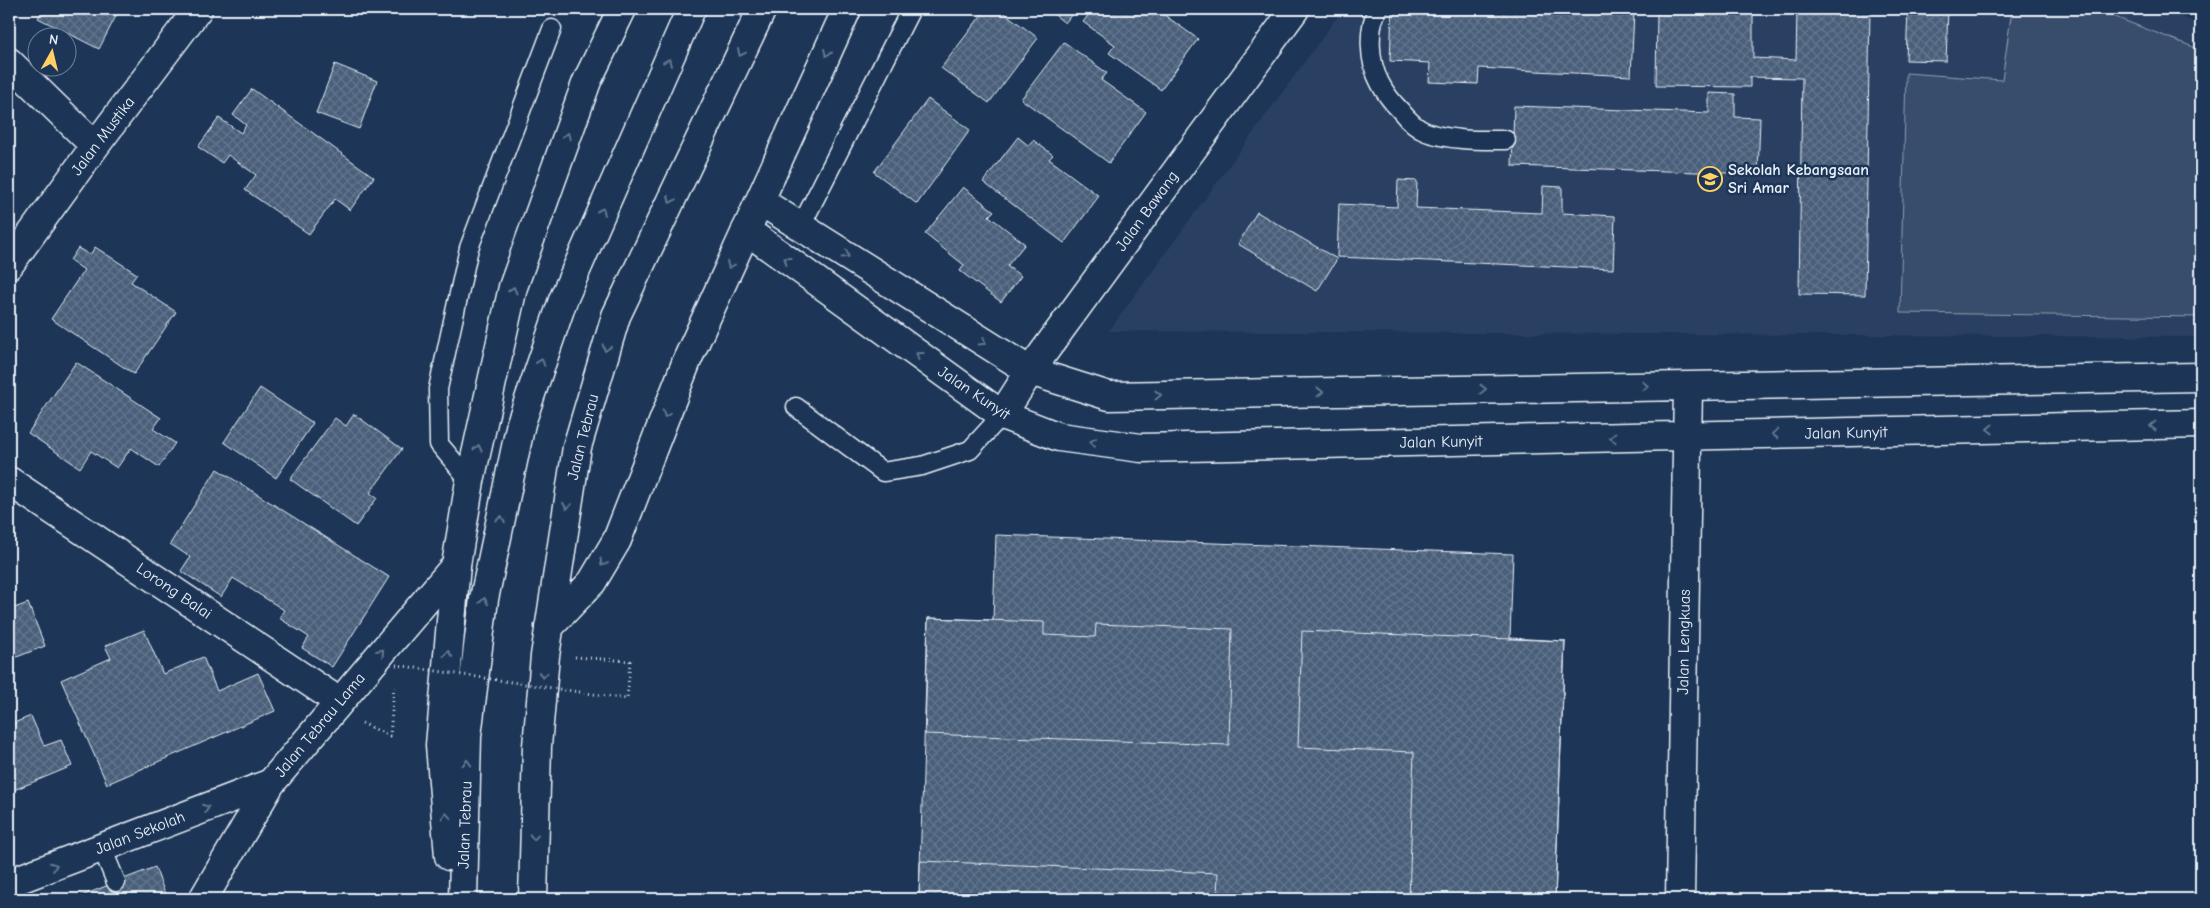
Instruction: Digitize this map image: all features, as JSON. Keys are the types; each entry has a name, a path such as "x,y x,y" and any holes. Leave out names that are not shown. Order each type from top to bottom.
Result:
{"main road":[{"name":"Jalan Mustika","path":"9,265 198,9"},
{"path":"456,899 449,852 440,745 456,565 470,481 514,286 587,81 622,9"},
{"name":"Jalan Tebrau","path":"463,899 467,736 484,599 521,423 562,300 691,9"},
{"name":"Jalan Tebrau","path":"533,899 537,746 545,656 577,447 616,316 762,9"},
{"path":"549,627 592,582 617,540 688,358 847,9"},
{"name":"Jalan Bawang","path":"1002,415 1030,371 1294,9"},
{"path":"9,62 95,146"},
{"path":"760,201 1030,371 1109,396 2201,377"},
{"name":"Jalan Kunyit","path":"746,230 1002,415 1059,437 1141,448 2201,424"},
{"name":"Jalan Lengkuas","path":"1680,899 1688,386"},
{"name":"Lorong Balai","path":"9,482 336,705"},
{"name":"Jalan Tebrau Lama","path":"203,899 271,783 456,565"},
{"name":"Jalan Sekolah","path":"9,883 271,783"}],"lane":[{"path":"801,226 911,9"},
{"path":"1378,9 1375,15 1372,35 1372,59 1378,81 1389,98 1410,122 1424,131 1444,137 1506,140"},
{"path":"470,481 439,444 438,389 468,248 552,30"},
{"path":"796,407 883,472 922,466 970,450 1002,415"},
{"path":"102,848 116,882"}],"path":[{"path":"395,674 396,665 627,699 630,661 545,656"},
{"path":"336,705 390,736 394,683"}],"shaded area":[{"name":"Sekolah Kebangsaan Sri Amar","path":"1343,9 2166,9 2201,26 2201,337 1109,331"},
{"path":"2012,9 2094,9 2201,50 2201,317 1900,313 1906,73 2002,80"}],"building":[{"path":"43,9 107,9 117,14 99,49 78,38 78,28 58,28 38,18"},
{"path":"986,9 999,9 1038,38 989,103 941,68"},
{"path":"1047,9 1076,9 1065,23"},
{"path":"1093,9 1156,9 1198,39 1161,90 1109,53 1115,45 1083,22"},
{"path":"1392,9 1562,9 1634,12 1631,76 1479,68 1478,84 1429,82 1430,63 1390,61"},
{"path":"1797,9 1870,9 1865,295 1799,294 1802,78 1750,77 1750,87 1656,86 1657,12 1753,14 1753,58 1796,60"},
{"path":"1908,9 1948,9 1946,61 1906,60"},
{"path":"1064,42 1107,73 1101,80 1146,112 1109,163 1021,99"},
{"path":"335,64 377,81 359,129 316,113"},
{"path":"252,89 374,177 350,210 335,199 309,234 245,190 256,175 228,155 222,163 198,147 219,118 241,133 246,125 233,115"},
{"path":"1709,93 1735,94 1735,117 1760,118 1758,174 1512,166 1514,106 1709,113"},
{"path":"928,99 970,130 917,204 874,172"},
{"path":"1018,137 1029,146 1033,140 1053,155 1049,159 1099,196 1064,243 983,182"},
{"path":"1398,180 1417,181 1416,208 1542,213 1543,186 1562,187 1562,213 1615,216 1613,269 1337,257 1339,204 1397,207"},
{"path":"963,187 994,211 989,216 1025,244 1007,266 1021,276 1001,302 960,271 964,265 925,234"},
{"path":"1257,212 1337,259 1317,291 1238,244"},
{"path":"95,247 137,274 131,282 176,312 134,374 51,319 84,270 70,260 78,248 90,255"},
{"path":"76,362 161,418 153,429 175,443 159,467 131,448 117,468 91,451 80,468 28,433"},
{"path":"260,388 313,423 276,478 224,442"},
{"path":"354,414 402,449 370,493 377,498 356,526 290,479 335,418 346,426"},
{"path":"217,469 389,577 332,667 302,648 309,637 279,618 284,610 233,578 221,597 181,571 190,557 170,544"},
{"path":"996,535 1513,554 1510,638 1565,641 1555,899 919,899 928,618 993,620"},
{"path":"28,603 45,646 9,660 9,610"},
{"path":"928,618 1044,622 1044,635 1095,637 1096,624 1232,629 1229,745 925,734"},
{"path":"144,630 163,674 203,657 217,691 258,673 275,711 107,784 61,680 111,658 105,646"},
{"path":"1302,631 1565,641 1555,899 1409,899 1414,752 1298,747"},
{"path":"31,716 44,746 61,740 72,766 14,790 9,778 9,725"},
{"path":"920,861 1218,873 1217,899 919,899"},
{"path":"155,867 167,899 74,899 116,882"}],"place":[{"name":"Sekolah Kebangsaan Sri Amar","path":"1710,179"}]}
